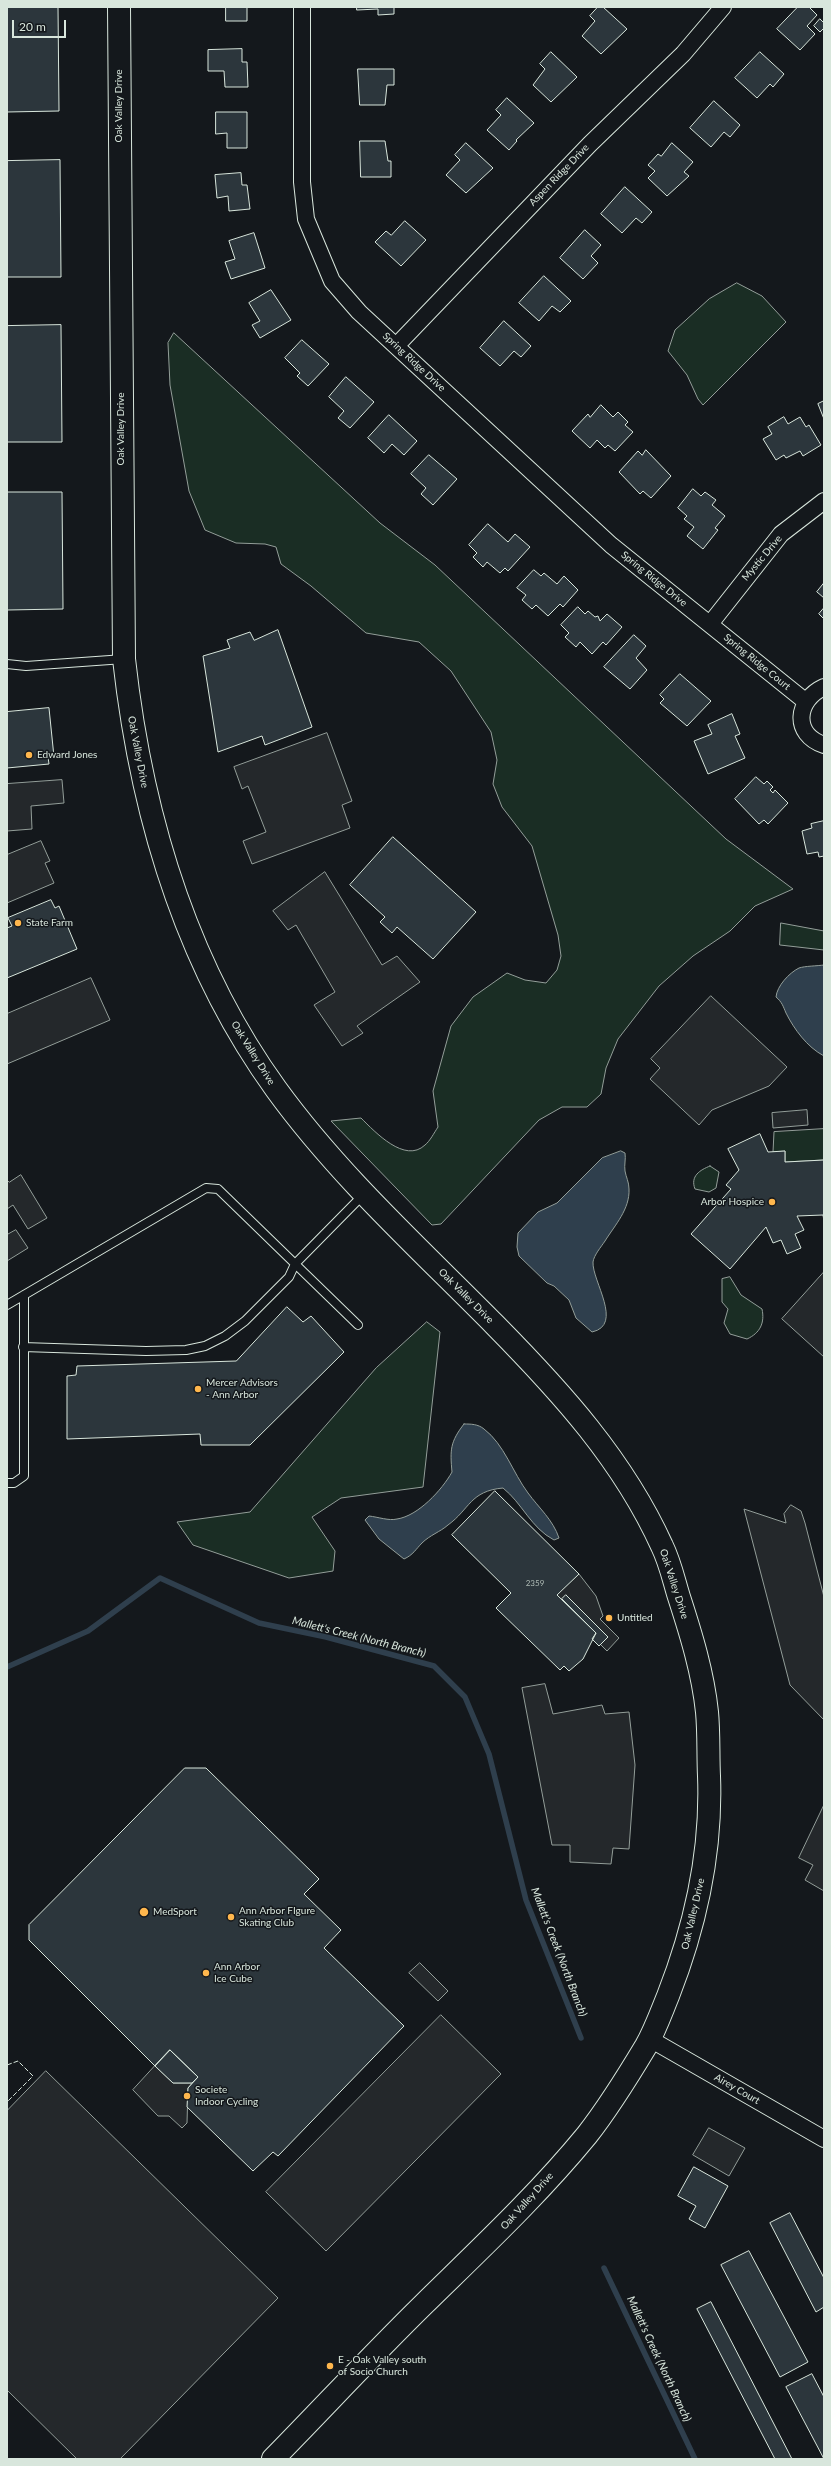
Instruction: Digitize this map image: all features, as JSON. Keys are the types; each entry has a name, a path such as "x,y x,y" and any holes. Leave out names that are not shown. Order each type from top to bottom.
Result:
{"street":[{"name":"Oak Valley Drive","path":"118,7 124,659 131,724 145,791 167,872 195,946 238,1030 274,1086 311,1134 365,1193 555,1387 608,1451 631,1488 664,1549 698,1665 706,1709 709,1790 707,1844 700,1889 686,1947 650,2039 589,2132 512,2219 420,2308 273,2459"},
{"name":"Spring Ridge Drive","path":"302,7 302,182 306,219 332,281 359,312 397,345 611,544 710,624"},
{"name":"Aspen Ridge Drive","path":"397,345 590,144 683,54 723,7"},
{"name":"Mystic Drive","path":"710,624 781,534 824,501"},
{"name":"Spring Ridge Court","path":"710,624 805,701"},
{"path":"824,687 813,692 805,701 801,716 805,732 815,742 824,746"},
{"name":"Airey Court","path":"650,2039 824,2139"}],"lane":[{"path":"7,664 26,666 124,659"},
{"path":"7,1305 206,1188 218,1189 358,1325"},
{"path":"23,1347 146,1351 186,1350 205,1346 225,1336 245,1321 290,1277 295,1264 365,1193"},
{"path":"7,1483 14,1484 24,1476 24,1295"}],"green space":[{"path":"737,283 762,296 786,322 703,405 698,399 687,375 668,351 675,330 709,299"},
{"path":"174,333 380,523 435,565 726,839 793,889 755,906 730,931 693,956 659,986 618,1039 606,1068 601,1094 587,1107 562,1107 539,1120 441,1224 432,1225 331,1121 361,1118 382,1138 400,1148 409,1151 417,1150 425,1145 438,1127 433,1091 451,1026 473,997 507,973 525,980 546,983 557,970 561,956 558,935 532,846 502,807 493,784 497,760 491,732 451,671 419,642 366,633 311,586 281,564 276,547 265,544 236,543 205,530 189,491 170,385 168,343"},
{"path":"781,923 824,931 824,950 780,945"},
{"path":"824,1129 824,1160 785,1162 785,1151 773,1152 774,1132"},
{"path":"710,1166 719,1172 716,1188 709,1192 695,1189 695,1177 703,1169"},
{"path":"730,1277 741,1295 762,1309 763,1319 758,1331 752,1337 747,1339 730,1334 724,1323 728,1309 722,1302 722,1279"},
{"path":"427,1322 440,1332 423,1487 341,1498 312,1517 335,1551 333,1571 289,1578 193,1545 177,1522 250,1512 376,1368"}],"shaded area":[{"path":"327,733 352,801 342,805 350,828 252,864 243,841 266,832 248,786 242,789 234,767"},
{"path":"62,780 64,803 31,806 32,829 7,831 7,784"},
{"path":"41,841 50,861 45,863 54,883 7,903 7,855"},
{"path":"325,872 382,965 397,956 420,982 357,1026 363,1033 342,1046 314,1005 335,992 296,925 288,930 273,911"},
{"path":"91,978 110,1020 7,1064 7,1014"},
{"path":"711,996 787,1067 769,1086 712,1110 699,1125 650,1079 660,1068 651,1059"},
{"path":"807,1110 808,1125 773,1128 772,1113"},
{"path":"21,1175 47,1218 28,1229 13,1205 7,1209 7,1180 9,1182"},
{"path":"16,1230 28,1248 7,1261 7,1235"},
{"path":"824,1272 824,1357 782,1319"},
{"path":"791,1505 801,1511 824,1597 824,1720 790,1685 744,1509 786,1523 784,1514"},
{"path":"579,1574 596,1596 603,1616 600,1619 619,1638 607,1651 593,1637 596,1633 557,1595"},
{"path":"545,1684 553,1714 602,1705 605,1714 629,1712 635,1765 629,1849 613,1848 611,1864 570,1862 570,1845 552,1845 522,1688"},
{"path":"824,1805 824,1891 805,1880 813,1865 799,1858"},
{"path":"420,1963 448,1991 438,2001 409,1973"},
{"path":"441,2015 501,2074 326,2251 266,2192"},
{"path":"155,2066 173,2083 192,2083 188,2088 187,2123 182,2128 169,2116 158,2116 133,2090"},
{"path":"46,2071 278,2298 120,2459 77,2459 7,2390 7,2111"},
{"path":"709,2128 745,2148 729,2176 693,2155"}],"water":[{"path":"824,965 824,1056 812,1048 797,1031 789,1019 781,1002 776,997 781,984 795,970 802,967"},
{"path":"621,1151 625,1153 625,1173 629,1186 629,1196 621,1216 598,1251 593,1262 604,1302 606,1321 601,1328 592,1332 576,1318 569,1300 554,1286 547,1283 519,1256 517,1247 518,1233 538,1212 557,1203 602,1158"},
{"path":"464,1424 482,1427 491,1435 503,1451 532,1499 553,1525 559,1538 554,1540 539,1529 510,1494 503,1488 492,1490 477,1497 455,1519 425,1540 412,1554 404,1559 379,1539 365,1520 369,1516 391,1520 405,1517 421,1508 429,1501 442,1487 452,1472 452,1446 459,1430"}],"building":[{"path":"7,7 58,7 59,111 7,112"},
{"path":"226,7 247,7 247,21 226,21"},
{"path":"357,7 394,7 394,14 378,15 378,9 357,10"},
{"path":"598,7 603,7 627,29 601,54 582,36 595,21 590,16"},
{"path":"798,7 809,7 817,15 807,26 815,34 800,50 777,29"},
{"path":"820,19 824,23 824,28 820,32 814,26"},
{"path":"242,49 242,62 247,62 248,87 225,87 224,71 208,71 208,50"},
{"path":"551,52 577,77 551,102 533,85 545,69 540,64"},
{"path":"760,52 784,74 773,87 770,84 757,98 735,78"},
{"path":"358,69 394,69 394,85 387,85 385,105 360,105"},
{"path":"507,98 534,123 516,140 517,141 509,150 487,130 501,115 496,110"},
{"path":"714,101 740,125 730,137 724,132 711,147 690,128"},
{"path":"216,112 247,112 247,148 227,148 227,133 216,134"},
{"path":"360,141 385,141 388,161 391,161 391,177 361,177"},
{"path":"466,143 493,168 466,193 446,175 460,160 455,155"},
{"path":"672,143 693,162 684,172 689,176 667,196 648,178 655,171 648,165 658,154 661,156"},
{"path":"60,160 61,277 7,277 7,161"},
{"path":"241,173 242,185 247,185 250,209 229,211 228,196 217,198 215,175"},
{"path":"625,187 652,212 642,223 636,218 622,233 601,214"},
{"path":"405,221 426,240 401,266 375,242 386,231 391,235"},
{"path":"585,230 601,245 591,256 598,263 583,279 560,258"},
{"path":"254,233 265,268 231,279 225,262 235,259 229,241"},
{"path":"544,276 571,301 560,312 552,306 539,321 519,303"},
{"path":"271,290 291,320 260,338 252,325 260,321 249,303"},
{"path":"504,321 531,346 521,357 514,351 500,366 480,348"},
{"path":"61,325 62,442 7,442 7,326"},
{"path":"302,340 329,364 308,386 297,376 300,373 285,358"},
{"path":"346,377 374,402 350,428 338,418 344,411 329,397"},
{"path":"824,401 824,419 818,404"},
{"path":"601,405 613,417 618,412 628,422 625,425 633,432 615,451 608,445 605,448 597,440 590,448 572,431 588,414 590,417"},
{"path":"389,415 417,441 404,455 392,444 384,453 368,438"},
{"path":"784,417 788,424 800,417 806,427 809,425 821,445 803,456 800,451 786,458 784,455 776,460 763,439 772,434 768,427"},
{"path":"646,450 671,476 651,498 643,491 640,494 619,472 638,451 642,455"},
{"path":"429,455 457,479 433,505 421,494 426,488 411,474"},
{"path":"693,489 701,496 705,492 716,500 712,505 725,516 715,528 718,530 703,549 687,536 694,527 684,519 687,516 678,508"},
{"path":"7,492 62,492 63,609 7,610"},
{"path":"488,524 508,542 515,534 530,547 508,571 505,568 500,573 487,562 483,567 473,557 477,553 469,545"},
{"path":"534,570 541,576 544,573 557,584 564,576 578,590 563,607 560,604 548,616 536,605 532,609 522,600 526,595 517,588"},
{"path":"824,583 824,598 817,592"},
{"path":"578,607 585,614 588,611 595,617 598,616 600,621 607,614 622,627 606,645 603,642 592,654 580,642 576,647 565,637 569,633 561,625"},
{"path":"824,608 824,619 819,614"},
{"path":"278,630 312,727 265,745 262,736 218,752 203,656 230,648 227,640 250,632 254,640"},
{"path":"634,635 646,646 636,658 647,670 630,689 604,667"},
{"path":"680,674 711,701 687,726 660,703 664,699 660,695"},
{"path":"49,708 54,757 48,757 49,764 7,768 7,712"},
{"path":"732,714 740,734 735,736 745,758 708,774 694,741 712,734 708,725"},
{"path":"756,777 764,784 767,781 773,787 770,790 773,793 775,790 788,803 768,824 764,820 759,824 735,799"},
{"path":"824,821 824,856 819,857 818,852 807,854 802,831 812,828 811,824"},
{"path":"393,837 476,912 433,959 397,927 392,933 380,922 385,917 350,885"},
{"path":"51,900 55,908 59,906 77,949 7,978 7,928 12,926 8,918"},
{"name":"Arbor Hospice","path":"760,1134 768,1152 785,1151 785,1162 824,1160 824,1221 823,1215 797,1216 804,1230 795,1234 801,1248 787,1254 781,1240 773,1243 766,1227 730,1269 691,1234 731,1189 726,1185 739,1170 728,1149"},
{"path":"287,1307 303,1322 311,1316 344,1352 250,1445 201,1445 200,1434 67,1439 67,1376 76,1375 77,1366 236,1361"},
{"path":"495,1491 579,1574 557,1595 596,1633 583,1659 569,1671 564,1666 560,1670 496,1608 511,1593 452,1535"},
{"path":"566,1595 608,1637 599,1646 592,1639 596,1633 562,1599"},
{"name":"Ann Arbor Ice Cube","path":"185,1768 206,1768 319,1879 304,1894 341,1930 324,1948 404,2026 278,2156 273,2152 253,2171 187,2107 188,2088 198,2077 170,2050 155,2066 29,1940 29,1925"},
{"path":"170,2050 198,2077 192,2083 173,2083 155,2066"},
{"path":"694,2167 728,2186 705,2228 689,2219 696,2206 678,2196"},
{"path":"790,2213 824,2278 824,2307 816,2312 770,2223"},
{"path":"749,2251 808,2362 780,2377 721,2265"},
{"path":"711,2302 792,2459 775,2459 697,2309"},
{"path":"812,2374 824,2397 824,2459 786,2387"}],"waterway":[{"name":"Mallett's Creek (North Branch)","path":"7,1667 88,1631 160,1578 259,1623 326,1637 434,1666 465,1697 489,1754 526,1900 581,2038"},
{"name":"Mallett's Creek (North Branch)","path":"604,2268 695,2459"}],"fence":[{"path":"7,2065 18,2061 33,2076 7,2102"}],"place":[{"name":"Edward Jones","path":"29,755"},
{"name":"State Farm","path":"18,923"},
{"name":"Arbor Hospice","path":"772,1202"},
{"name":"Mercer Advisors - Ann Arbor","path":"198,1389"},
{"name":"Untitled","path":"609,1618"},
{"name":"MedSport","path":"144,1912"},
{"name":"Ann Arbor FIgure Skating Club","path":"231,1917"},
{"name":"Ann Arbor Ice Cube","path":"206,1973"},
{"name":"Societe Indoor Cycling","path":"187,2096"},
{"name":"E - Oak Valley south of Socio Church","path":"330,2366"}]}
